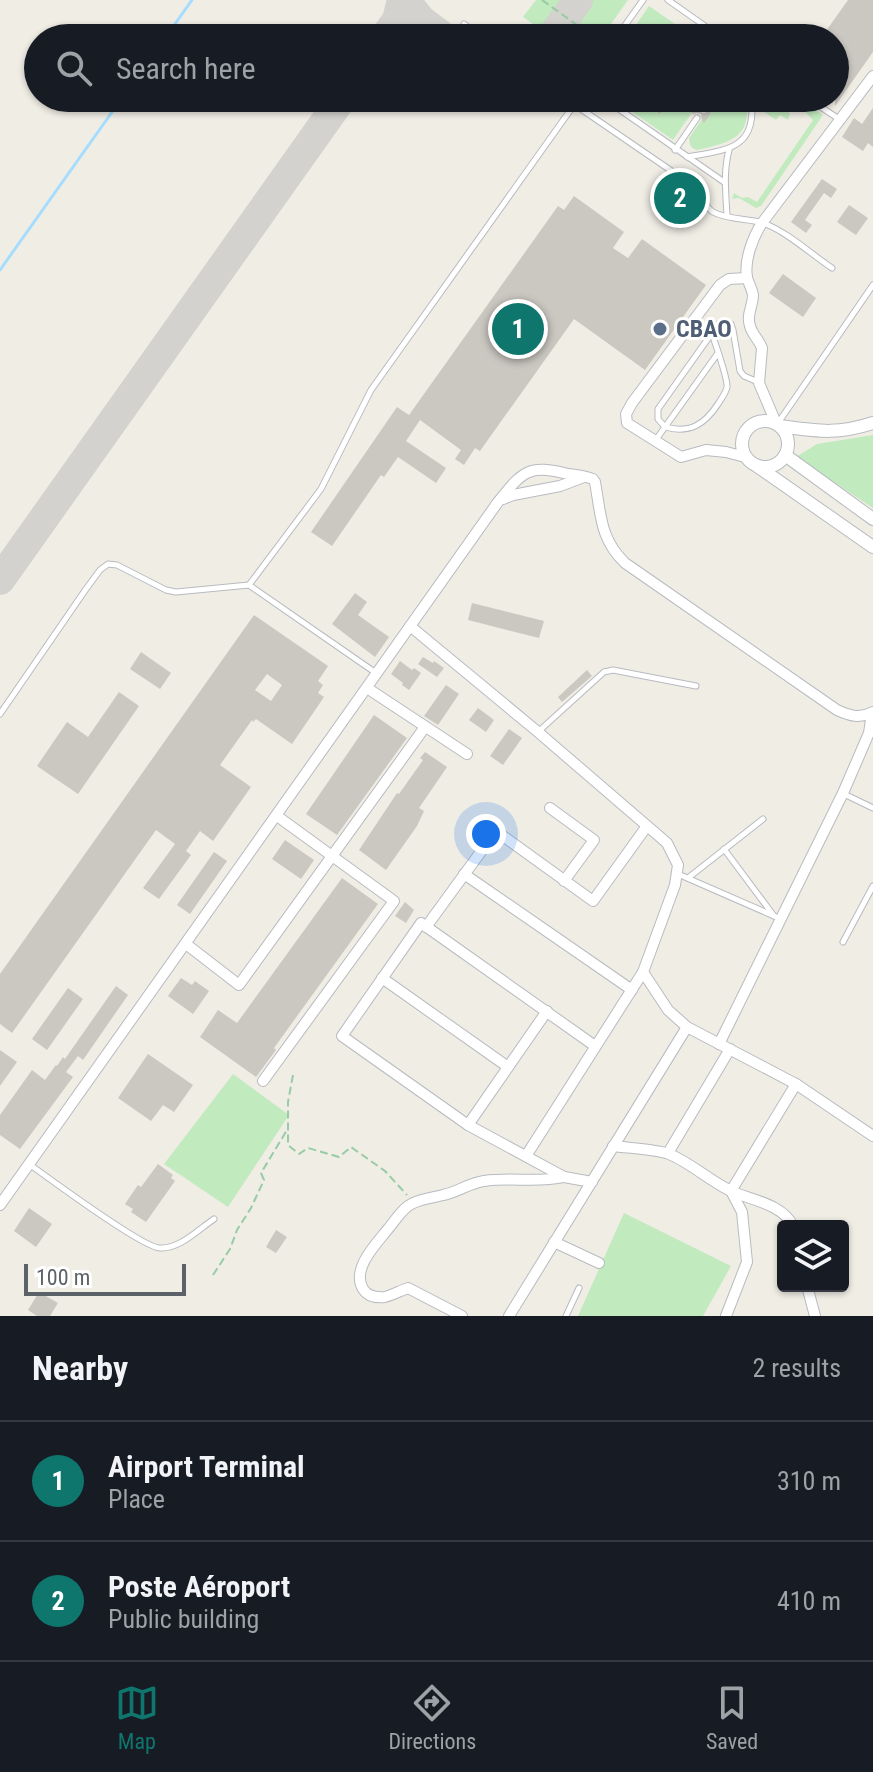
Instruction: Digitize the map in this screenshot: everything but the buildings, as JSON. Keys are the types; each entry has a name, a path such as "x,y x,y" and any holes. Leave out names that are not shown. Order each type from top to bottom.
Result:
{"street":[{"path":"849,108 873,76"},
{"path":"757,466 765,468 780,462 789,443 759,383 762,348 750,326 749,312 753,297 747,278 750,250 762,223 846,112"},
{"path":"747,278 729,279 720,285 640,392 626,414 627,423 681,457 706,450 745,457 873,547"},
{"path":"745,457 741,443 747,429 760,421 834,432 854,430 873,423"},
{"path":"785,455 873,519"},
{"path":"0,1205 498,502 521,476 542,468 593,479 606,539 625,563 837,710 872,719 843,793 778,918 724,1047 668,1153"},
{"path":"498,502 513,495 560,486 585,477"},
{"path":"410,626 667,843 678,865 675,885 643,972 526,1156"},
{"path":"367,688 467,754"},
{"path":"186,944 239,985 425,727"},
{"path":"550,808 594,840 564,881"},
{"path":"263,1081 394,901 277,816"},
{"path":"426,927 496,831 593,901 647,826"},
{"path":"464,874 632,990"},
{"path":"592,1182 564,1177 468,1125 342,1036 421,923 595,1046"},
{"path":"643,972 668,1010 687,1027 796,1084 873,1136"},
{"path":"382,978 508,1067"},
{"path":"468,1125 547,1011"},
{"path":"509,1316 687,1027"},
{"path":"731,1191 796,1084"},
{"path":"613,1146 668,1153 731,1191 776,1209 790,1220"},
{"path":"462,1316 412,1289 403,1289 386,1297 373,1297 366,1292 361,1284 361,1267 371,1250 411,1203 450,1194 487,1180 549,1180 564,1177"},
{"path":"729,1313 747,1262 742,1212 731,1191"},
{"path":"554,1242 599,1263"},
{"path":"809,1292 815,1316"}],"lane":[{"path":"626,24 643,0"},
{"path":"668,0 702,24"},
{"path":"249,585 321,489 371,390 562,112"},
{"path":"587,112 699,190 709,209 777,230 832,268"},
{"path":"622,112 724,182"},
{"path":"686,157 729,150 737,145 752,122 753,112"},
{"path":"828,112 840,120"},
{"path":"675,150 697,118"},
{"path":"727,217 724,182 729,150"},
{"path":"778,424 873,285"},
{"path":"712,333 727,388 710,416 696,426 682,429 665,427 658,419 658,409 718,324 731,324 740,371 759,383"},
{"path":"655,442 718,353"},
{"path":"0,714 86,589 108,564 117,565 176,592 249,585 377,673"},
{"path":"538,732 604,672 613,670 696,686"},
{"path":"843,793 873,808"},
{"path":"688,878 763,819"},
{"path":"724,849 778,918"},
{"path":"677,873 778,918"},
{"path":"843,942 873,886"},
{"path":"28,1164 137,1238 159,1249 175,1245 214,1219"},
{"path":"566,1316 579,1288"}],"path":[{"path":"542,0 575,24"},
{"path":"293,1075 288,1102 288,1145 299,1154 308,1148 339,1157 351,1147 385,1171 411,1203"},
{"path":"213,1275 251,1208 264,1180 261,1173 287,1129"}],"green space":[{"path":"536,0 571,0 554,24 533,24 523,17"},
{"path":"589,0 628,0 611,24 572,24"},
{"path":"649,6 675,24 637,24"},
{"path":"632,112 692,112 673,140"},
{"path":"707,112 747,112 742,130 728,141 697,150 691,146 689,138"},
{"path":"764,112 790,114 788,120 780,115 776,120"},
{"path":"819,112 823,115 761,206 756,208 739,198 732,199 734,193 757,202 813,120 807,114"},
{"path":"873,435 873,508 796,457 817,444"},
{"path":"233,1074 289,1115 228,1207 164,1164"},
{"path":"624,1213 731,1266 703,1316 578,1316"}],"waterway":[{"path":"175,24 192,0"},
{"path":"0,270 112,112"}],"taxiway":[{"path":"394,24 402,0"},
{"path":"405,0 426,24"},
{"path":"561,24 578,0"},
{"path":"0,580 332,112"}],"place":[{"name":"Poste Aéroport","path":"680,198"},
{"name":"Airport Terminal","path":"518,329"},
{"name":"CBAO","path":"660,329"}]}
